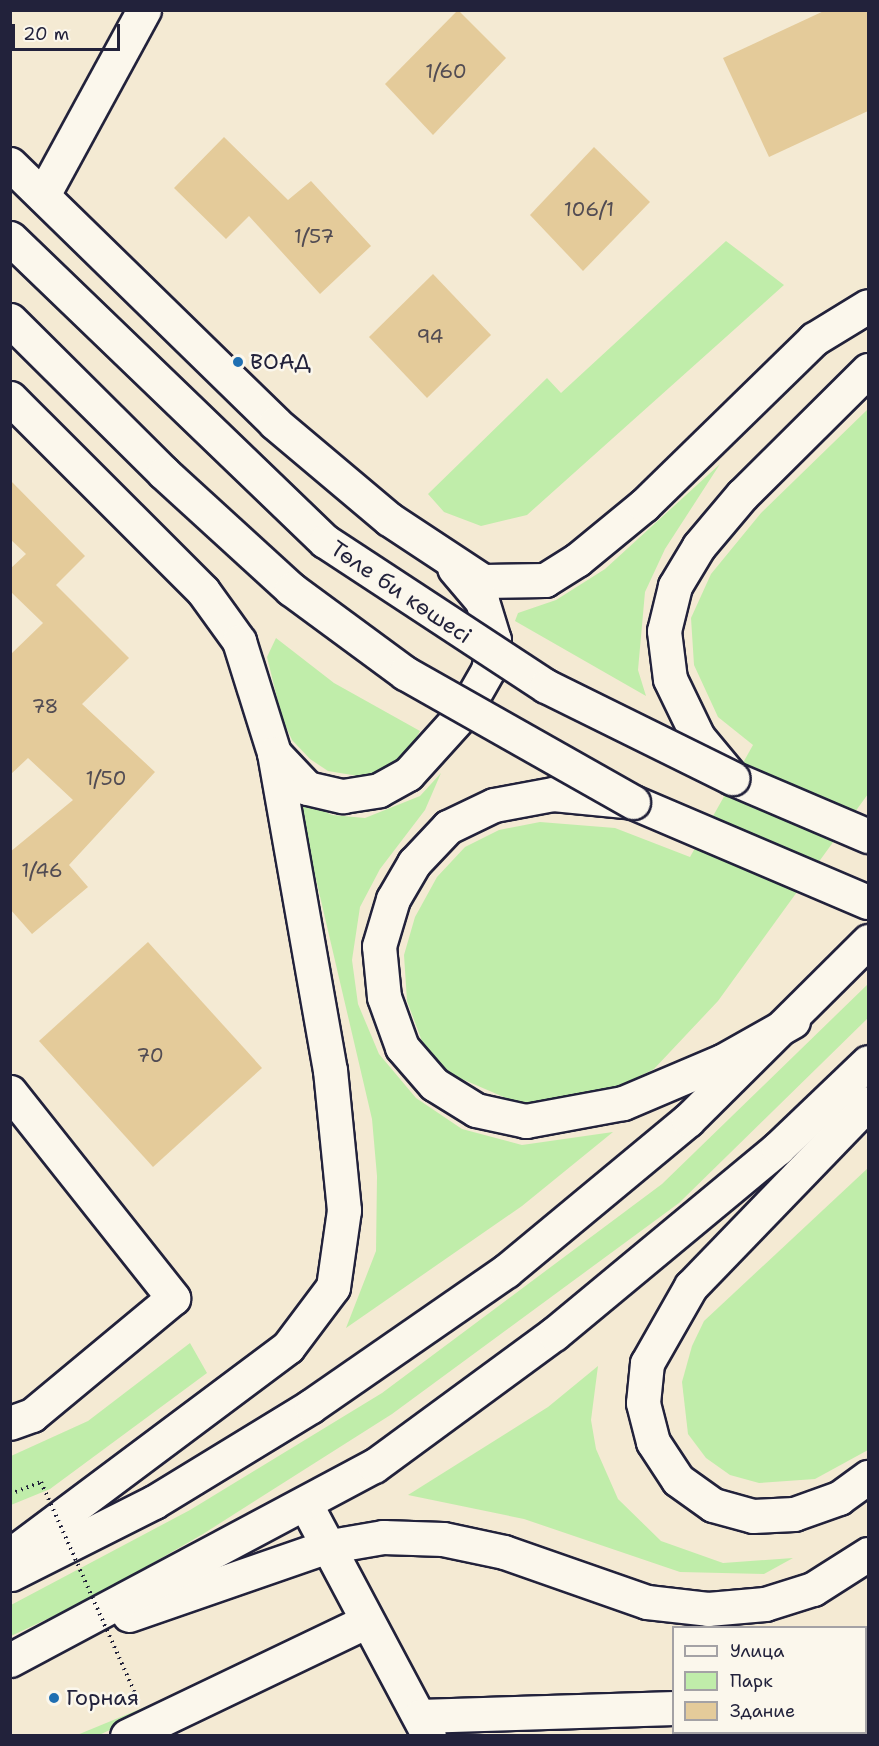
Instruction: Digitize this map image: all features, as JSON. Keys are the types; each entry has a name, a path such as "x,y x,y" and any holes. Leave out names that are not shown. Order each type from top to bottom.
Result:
{"main road":[{"path":"43,195 144,10"},
{"path":"10,164 275,423 450,564 482,601 494,640 488,670 445,734 408,774 379,790 343,796 307,788 274,753"},
{"name":"Төле би көшесі","path":"10,238 202,429 325,542 438,620 546,686 732,778 868,836"},
{"path":"450,564 483,581 545,580 644,506 814,339 868,306"},
{"path":"10,320 164,473 291,589 405,673 633,802 868,902"},
{"path":"732,778 698,737 670,679 664,631 675,586 742,495 868,370"},
{"path":"10,398 203,591 239,641 274,753 330,1070 344,1210 333,1287 288,1347 10,1555"},
{"path":"633,802 553,794 494,805 448,827 414,863 393,899 380,946 384,997 402,1047 434,1084 476,1110 526,1121 573,1116 623,1103 722,1061 793,1021"},
{"path":"837,976 868,921"},
{"path":"10,1574 154,1502 262,1436 506,1271 688,1120 793,1021 868,941"},
{"path":"22,1654 374,1466 554,1334 778,1148 868,1062"},
{"path":"10,1092 173,1298 32,1415 10,1424"},
{"path":"868,1103 691,1286 647,1363 643,1403 653,1442 678,1480 713,1505 753,1516 794,1514 839,1498 868,1477"},
{"path":"305,1503 325,1547 425,1726 672,1708"},
{"path":"22,1654 325,1547 382,1537 442,1539 504,1552 648,1602 708,1609 765,1604 813,1589 868,1554"},
{"path":"127,1736 367,1621"}],"path":[{"path":"10,1494 41,1482 135,1693"}],"green space":[{"path":"726,241 784,285 527,515 481,526 444,512 428,494 547,378 561,393"},
{"path":"868,409 868,794 718,1001 654,1069 614,1089 527,1107 448,1073 423,1044 407,1001 404,955 415,917 437,877 465,847 499,830 540,822 615,828 690,857 753,745 718,717 694,665 691,618 711,574 761,513"},
{"path":"720,464 665,549 645,592 638,670 646,696 515,621 518,613 556,600 605,569"},
{"path":"276,638 334,683 420,731 411,747 394,765 364,777 328,771 310,759 292,740 282,718 267,657"},
{"path":"441,773 425,810 380,869 360,907 352,960 358,1004 379,1054 416,1098 462,1129 522,1145 613,1132 522,1206 346,1328 376,1251 377,1176 372,1119 297,798 332,815 365,818 420,796"},
{"path":"868,984 868,1018 679,1203 392,1414 203,1534 92,1598 11,1636 11,1605 190,1510 382,1393 662,1184"},
{"path":"868,1168 868,1450 815,1479 759,1483 730,1475 706,1458 688,1434 682,1382 692,1346 704,1321"},
{"path":"190,1343 207,1373 50,1489 11,1505 11,1456 88,1421"},
{"path":"598,1366 591,1420 596,1449 618,1499 661,1541 723,1563 793,1558 764,1574 680,1572 524,1519 408,1495 548,1407"},
{"path":"293,1646 99,1735 77,1735"}],"building":[{"path":"458,10 506,58 433,135 385,84"},
{"path":"826,10 868,10 868,111 769,157 723,58"},
{"path":"224,137 288,200 311,181 371,246 320,294 249,216 226,239 174,188"},
{"path":"594,147 650,202 583,271 530,215"},
{"path":"433,274 491,335 427,398 369,337"},
{"path":"10,480 85,556 56,585 129,658 82,704 155,772 69,865 88,887 32,934 10,909 10,852 73,800 28,758 10,775 10,655 43,623 10,591 10,569 26,554 10,539"},
{"path":"148,942 262,1068 153,1167 39,1041"}],"place":[{"name":"ВОАД","path":"238,362"},
{"name":"Горная","path":"54,1698"}]}
